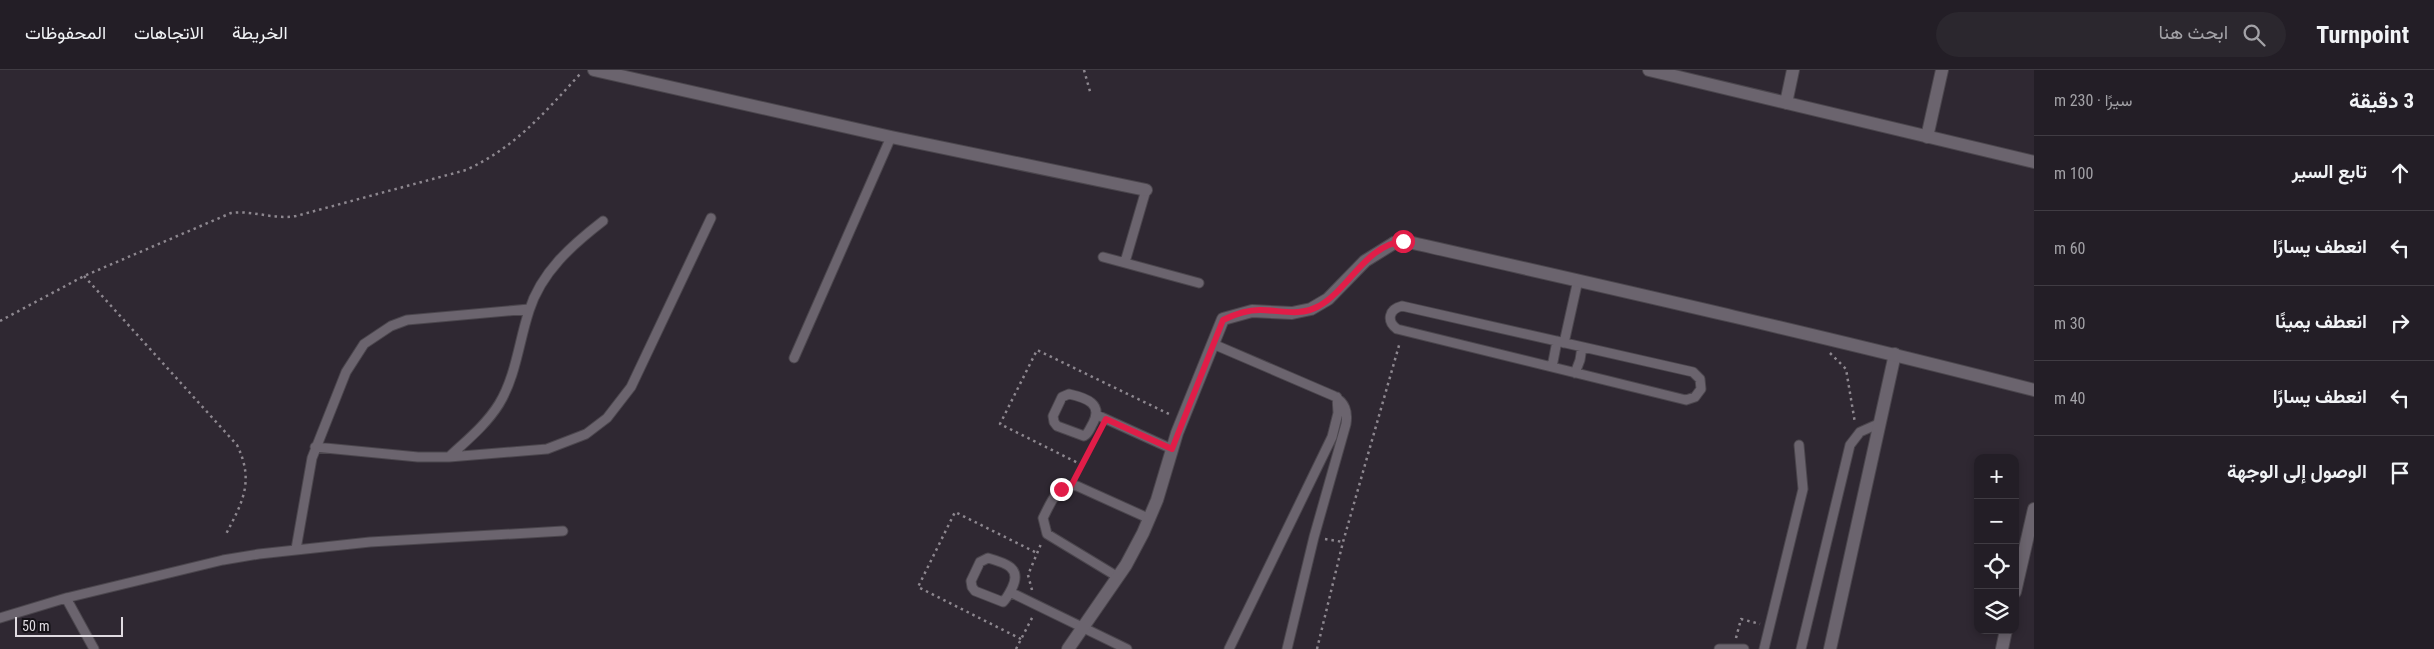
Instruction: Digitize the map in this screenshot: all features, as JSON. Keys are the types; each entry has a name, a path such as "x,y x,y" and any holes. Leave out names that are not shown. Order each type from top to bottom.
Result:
{"street":[{"path":"594,70 891,137 1146,190"},
{"path":"1649,70 2034,162"},
{"path":"1786,103 1793,70"},
{"path":"1927,137 1942,70"},
{"path":"1068,649 1118,577 1150,519 1172,449 1223,320 1232,315 1262,310 1292,313 1320,305 1335,293 1365,261 1394,243 1413,243 1578,280 1895,354 2034,390"},
{"path":"1830,649 1878,424 1895,354"},
{"path":"2016,589 2034,509"},
{"path":"2002,649 2005,634"}],"lane":[{"path":"794,358 891,137"},
{"path":"1125,262 1146,190"},
{"path":"315,447 418,457 449,457 547,449 574,440 607,418 631,387 711,218"},
{"path":"449,457 482,425 499,404 510,380 529,309 550,270 581,238 603,221"},
{"path":"1103,256 1200,283"},
{"path":"1552,367 1578,280"},
{"path":"1402,306 1561,342 1693,372 1700,379 1701,389 1695,397 1686,400 1404,330 1394,327 1390,320 1394,308 1402,306"},
{"path":"296,549 315,447 354,357 377,334 407,320 529,309"},
{"path":"1213,344 1337,398 1345,406 1347,418 1314,537 1287,649"},
{"path":"1576,373 1582,347"},
{"path":"1069,394 1094,405 1098,409 1098,415 1087,434 1083,437 1057,426 1053,419 1062,397 1069,394"},
{"path":"1229,649 1332,437 1338,413 1337,398"},
{"path":"1098,415 1172,449"},
{"path":"1801,649 1850,445 1857,434 1878,424"},
{"path":"1764,649 1771,627 1803,489 1798,445"},
{"path":"1118,577 1050,538 1044,529 1043,518 1056,493 1071,486 1077,486 1150,519"},
{"path":"0,618 66,598 223,560 296,549 370,542 563,531"},
{"path":"991,559 1015,572 1016,580 1010,592 1006,599 1000,602 973,589 971,581 982,560 991,559"},
{"path":"1010,592 1127,649"},
{"path":"66,598 94,649"},
{"path":"1719,649 1744,649"}],"path":[{"path":"0,321 84,276 231,213 245,212 275,218 289,218 466,170 491,157 520,137 584,70"},
{"path":"1084,70 1092,94"},
{"path":"84,276 238,445 246,469 247,482 244,496 225,536"},
{"path":"1317,649 1343,542 1404,330"},
{"path":"1827,350 1846,369 1857,434"},
{"path":"1071,486 1094,442"},
{"path":"1314,537 1343,542"},
{"path":"1733,648 1741,618 1771,627"}],"route":[{"path":"1061,489 1071,486 1106,419 1172,449 1223,320 1232,315 1252,310 1292,313 1311,310 1335,293 1374,254 1394,243 1403,241"}]}
